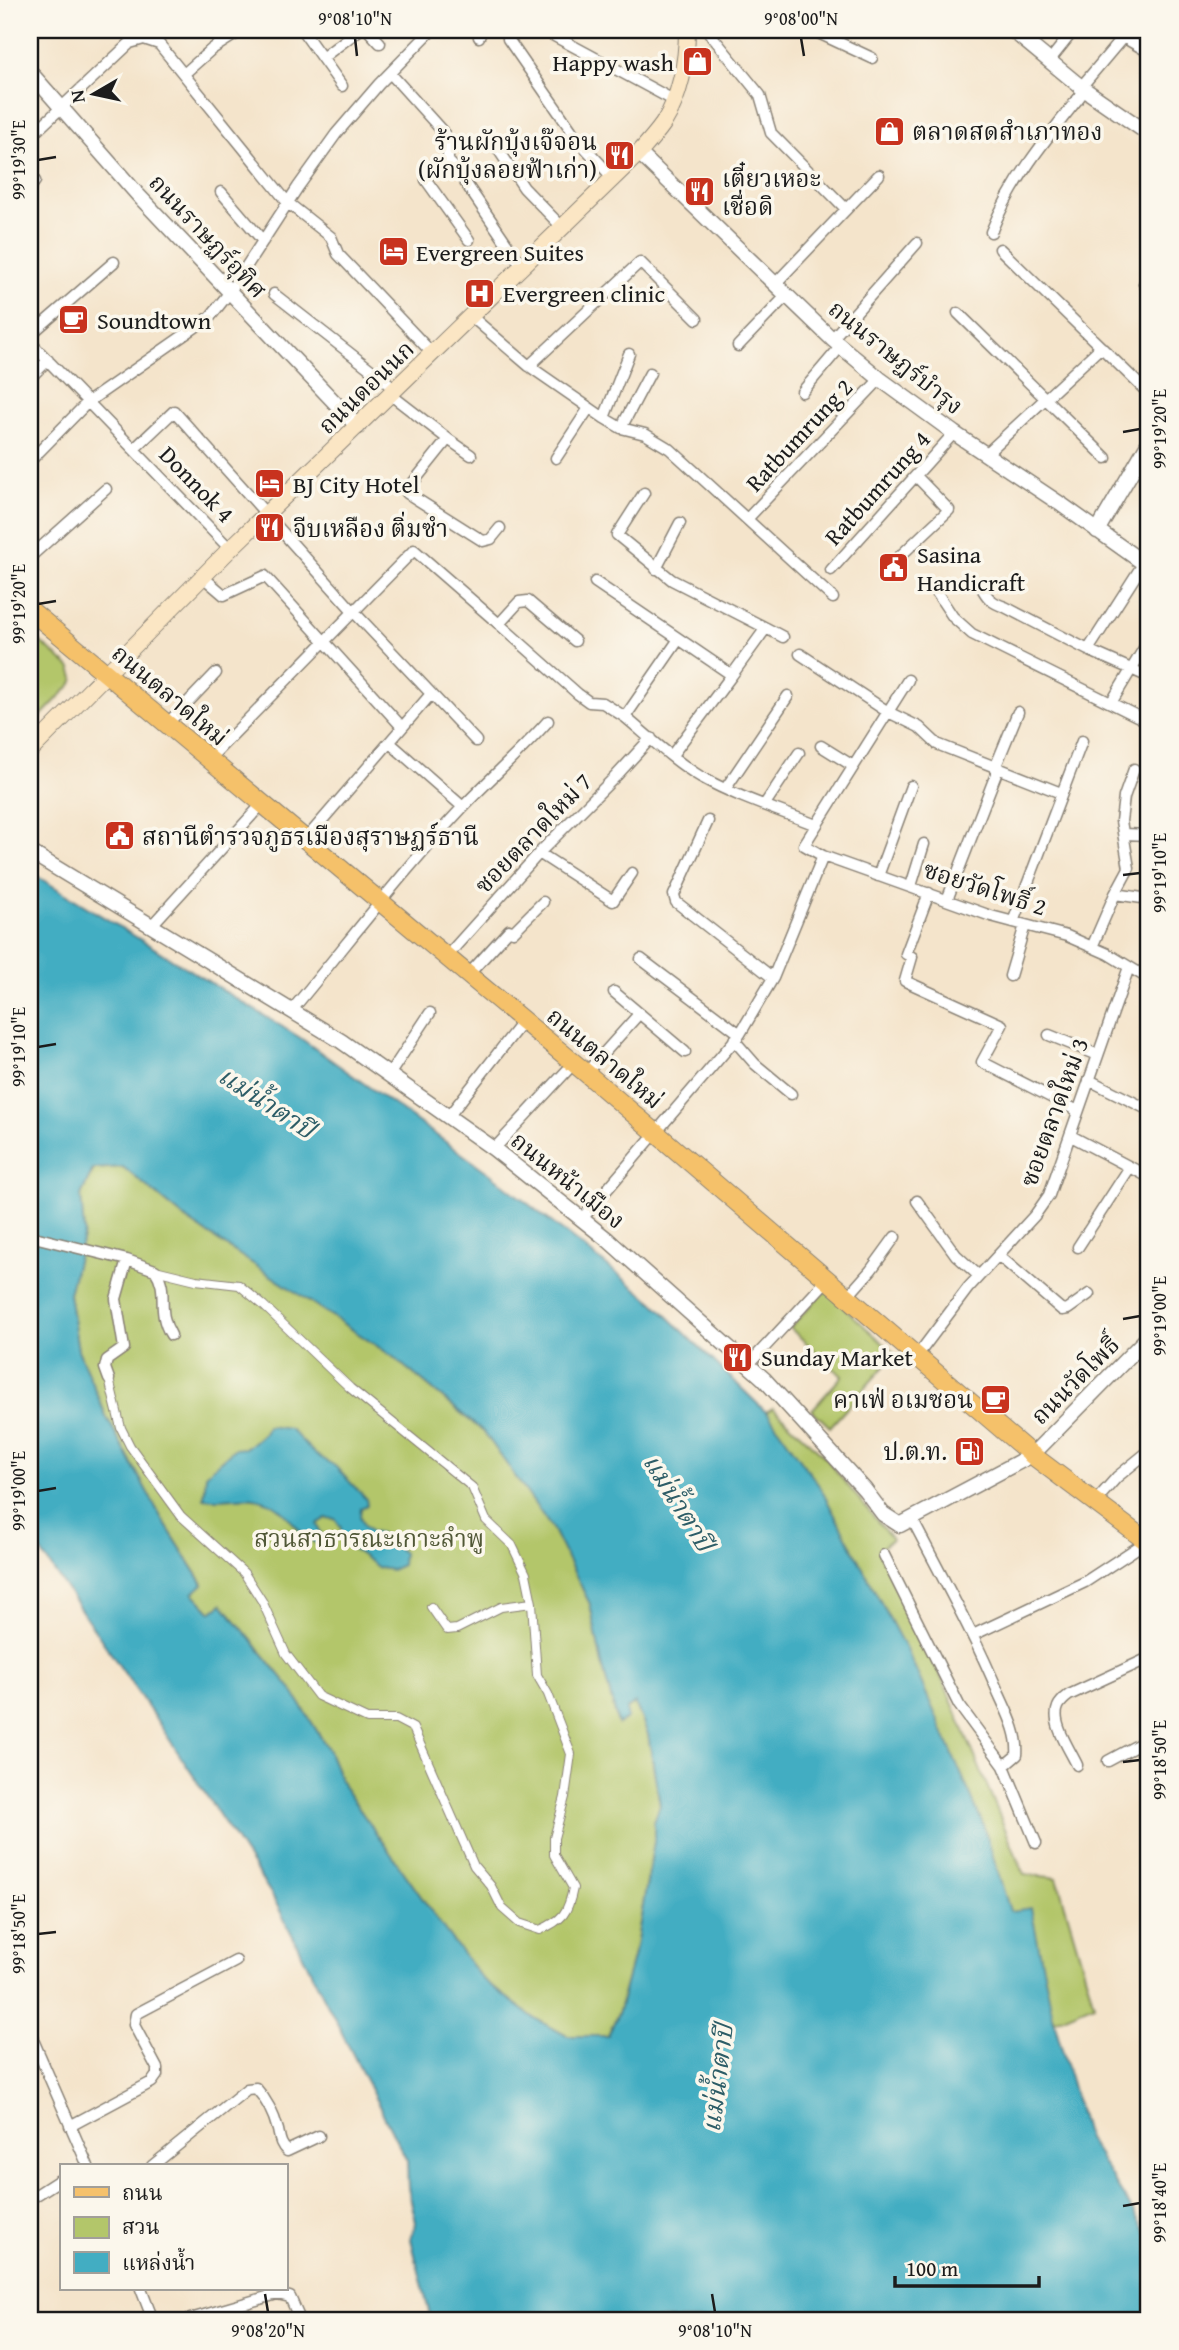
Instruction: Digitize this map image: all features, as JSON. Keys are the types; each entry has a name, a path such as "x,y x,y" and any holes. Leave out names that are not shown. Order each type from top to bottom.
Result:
{"main road":[{"name":"ถนนดอนนก","path":"30,751 230,549 639,153 663,125 675,101 687,52 687,30"},
{"name":"ถนนตลาดใหม่","path":"30,610 580,1068 1032,1455 1148,1543"}],"street":[{"path":"185,73 212,49 242,30"},
{"path":"302,30 342,86"},
{"path":"322,58 359,30"},
{"path":"368,30 380,43"},
{"path":"30,461 88,402 211,317 337,134 432,30"},
{"path":"707,30 760,94 771,133 846,209"},
{"path":"812,30 872,58"},
{"path":"1012,30 1083,89 1149,134"},
{"path":"1050,60 1074,30"},
{"path":"547,32 675,101"},
{"path":"991,232 1001,208 1042,144 1126,33 1149,52"},
{"path":"30,136 130,43 145,35 159,44 185,73 288,203 331,237 338,254 433,354"},
{"path":"508,39 578,140 612,178"},
{"name":"ถนนราษฏร์อุทิศ","path":"30,72 229,293 358,427"},
{"path":"390,73 444,133 448,143 448,161 523,266"},
{"path":"496,146 524,188 562,228"},
{"name":"ถนนราษฎร์บำรุง","path":"639,153 781,290 880,379 1146,565"},
{"path":"448,161 427,176 426,180 469,240"},
{"path":"738,345 846,209 879,175"},
{"path":"221,192 263,241"},
{"path":"802,392 837,342 917,243"},
{"path":"1000,249 1143,388"},
{"path":"30,335 114,262"},
{"path":"529,366 640,262 697,319"},
{"path":"274,294 448,439 471,455"},
{"path":"958,313 1106,458"},
{"path":"471,317 529,366 604,418 621,428 645,434 670,449 834,598"},
{"name":"Donnok 4","path":"30,342 230,549"},
{"path":"986,454 1101,347"},
{"path":"604,418 629,354"},
{"path":"30,378 48,360"},
{"path":"621,428 650,373"},
{"name":"Ratbumrung 2","path":"747,519 880,379"},
{"path":"556,458 589,408"},
{"name":"Donnok 4","path":"134,449 174,411 267,514"},
{"name":"Ratbumrung 4","path":"831,570 954,433"},
{"path":"448,439 407,493 483,541 491,539 500,528"},
{"path":"1097,531 1149,442"},
{"path":"897,559 949,510 916,476"},
{"path":"30,557 106,489"},
{"path":"644,493 617,535 673,580 783,637"},
{"path":"267,514 353,611 476,741"},
{"path":"656,569 680,523"},
{"path":"209,759 414,550 589,702 603,703 625,717 700,776 816,825 908,680"},
{"path":"1088,650 1146,565"},
{"path":"203,577 224,596 265,576 402,727"},
{"path":"595,582 732,675"},
{"path":"981,586 986,597 995,604 1149,677"},
{"path":"937,593 953,617 972,634 1149,722"},
{"path":"499,624 520,602 528,601 575,641"},
{"path":"672,755 766,628"},
{"path":"625,717 679,639"},
{"path":"1111,703 1149,640"},
{"path":"800,654 888,712 919,727 937,744 1061,793"},
{"path":"167,724 216,673"},
{"path":"305,840 431,694"},
{"path":"726,788 788,696"},
{"path":"947,900 1018,712"},
{"path":"292,1010 463,807 520,753 548,721"},
{"name":"ซอยตลาดใหม่ 7","path":"446,957 539,853 617,776 651,738"},
{"path":"1013,922 1082,741"},
{"path":"390,743 463,807"},
{"path":"821,746 853,766"},
{"path":"765,804 799,752"},
{"path":"1092,947 1129,868 1121,826 1122,812 1134,769"},
{"path":"878,876 911,786"},
{"path":"152,925 262,804"},
{"path":"708,821 674,895 676,902 773,978"},
{"name":"ซอยวัดโพธิ์ 2","path":"816,825 804,845 823,856 1013,922 1068,936 1149,979"},
{"path":"1124,834 1149,835"},
{"path":"911,886 924,844"},
{"name":"ถนนหน้าเมือง","path":"30,852 341,1041 494,1149 608,1240 748,1365 856,1480 883,1514 900,1524 912,1519"},
{"path":"539,853 613,901 632,873"},
{"path":"582,1220 737,1037 773,978 823,856"},
{"path":"929,893 906,954 912,957 905,981 1002,1025 982,1062 1078,1111"},
{"path":"1115,894 1149,899"},
{"path":"468,975 509,930 513,932 543,902"},
{"path":"1010,976 1025,925"},
{"path":"642,959 737,1037 755,1064 791,1094"},
{"name":"ซอยตลาดใหม่ 3","path":"918,1356 979,1276 1035,1215 1049,1195 1129,967"},
{"path":"614,992 685,1052"},
{"path":"388,1075 430,1013"},
{"path":"494,1149 638,1015"},
{"path":"448,1117 523,1021"},
{"path":"1049,1035 1098,1055"},
{"path":"1088,1080 1149,1110"},
{"path":"1071,1136 1149,1177"},
{"path":"1078,1247 1130,1167"},
{"path":"917,1201 956,1255 979,1276"},
{"path":"30,1236 127,1260 196,1280 239,1285 351,1388 472,1487 486,1520 512,1545 526,1574 532,1603 537,1675 548,1694 571,1754 565,1797 554,1838 554,1854 573,1888 570,1905 559,1922 540,1930 519,1923 502,1908 491,1886 474,1866 413,1728 396,1719 367,1719 318,1696 286,1654 262,1601 244,1573 181,1516 130,1446 121,1428 105,1368 107,1360 124,1348 116,1299 127,1260"},
{"path":"848,1296 872,1270 895,1237"},
{"path":"998,1255 1062,1310 1068,1309 1089,1294"},
{"path":"155,1270 163,1291 162,1316 171,1335"},
{"path":"748,1365 828,1279"},
{"name":"ถนนวัดโพธิ์","path":"1032,1455 1149,1336"},
{"path":"1094,1503 1117,1477 1149,1451"},
{"path":"1004,1766 1017,1755 1018,1742 973,1635 912,1519 1032,1455"},
{"path":"973,1635 1085,1582 1148,1543"},
{"path":"884,1555 959,1704 1004,1766 1036,1843"},
{"path":"431,1607 446,1630 457,1629 501,1607 532,1603"},
{"path":"1077,1765 1058,1723 1056,1713 1059,1704 1069,1695 1149,1658"},
{"path":"1108,1761 1149,1739"},
{"path":"70,2126 152,2082 158,2075 157,2068 134,2025 136,2014 236,1961"},
{"path":"30,2033 85,2164"},
{"path":"154,2164 247,2089 256,2088 264,2096 279,2139 287,2151 319,2136"},
{"path":"30,2199 60,2180"},
{"path":"141,2290 153,2320"},
{"path":"187,2320 277,2294 290,2297 300,2320"}],"green space":[{"path":"30,633 71,668 74,678 72,684 30,727"},
{"name":"สวนสาธารณะเกาะลำพู","path":"123,1167 190,1222 392,1356 484,1432 554,1530 590,1604 618,1724 627,1709 635,1703 648,1734 660,1805 654,1822 654,1842 636,1946 619,2011 608,2036 567,2036 534,2018 482,1979 343,1786 328,1749 290,1687 222,1604 211,1612 193,1593 203,1583 162,1519 106,1416 78,1350 69,1294 84,1233 81,1195 94,1169"},
{"path":"825,1290 895,1354 830,1427 812,1410 842,1376 790,1328"},
{"path":"773,1408 822,1454 892,1539 879,1550 944,1683 1024,1874 1057,1878 1094,2004 1054,2021 759,1416"}],"water":[{"name":"แม่น้ำตาปี","path":"30,872 299,1037 489,1173 653,1302 768,1414 820,1487 913,1663 983,1824 1010,1911 1031,1908 1054,2021 1087,2138 1149,2237 1149,2320 431,2320 411,2239 416,2222 408,2188 407,2161 272,1895 156,1719 30,1536","holes":["123,1167 190,1222 392,1356 484,1432 553,1530 590,1604 618,1724 627,1719 627,1709 635,1703 648,1734 660,1805 654,1822 654,1842 636,1946 619,2011 608,2036 567,2036 534,2018 482,1979 343,1786 328,1749 290,1687 222,1604 211,1612 193,1593 203,1584 162,1519 106,1416 78,1350 69,1294 84,1233 81,1195 93,1169"]},
{"path":"267,1426 290,1429 315,1454 335,1466 366,1499 367,1505 361,1508 360,1516 364,1526 371,1532 380,1533 403,1553 402,1565 391,1570 379,1568 342,1541 341,1528 335,1519 326,1518 317,1524 323,1538 323,1546 308,1538 287,1515 265,1501 256,1498 204,1498 206,1474 234,1449 245,1448 251,1444 265,1432"}],"place":[{"name":"Happy wash","path":"697,62"},
{"name":"ตลาดสดสำเภาทอง","path":"889,131"},
{"name":"ร้านผักบุ้งเจ๊จอน (ผักบุ้งลอยฟ้าเก่า)","path":"620,155"},
{"name":"เตี๋ยวเหอะ เชื่อดิ","path":"699,192"},
{"name":"Evergreen Suites","path":"393,252"},
{"name":"Evergreen clinic","path":"480,293"},
{"name":"Soundtown","path":"74,320"},
{"name":"BJ City Hotel","path":"270,484"},
{"name":"จีบเหลือง ติ่มซำ","path":"270,528"},
{"name":"Sasina Handicraft","path":"894,568"},
{"name":"สถานีตำรวจภูธรเมืองสุราษฏร์ธานี","path":"119,836"},
{"name":"Sunday Market","path":"738,1357"},
{"name":"คาเฟ่ อเมซอน","path":"996,1399"},
{"name":"ป.ต.ท.","path":"970,1451"}]}
